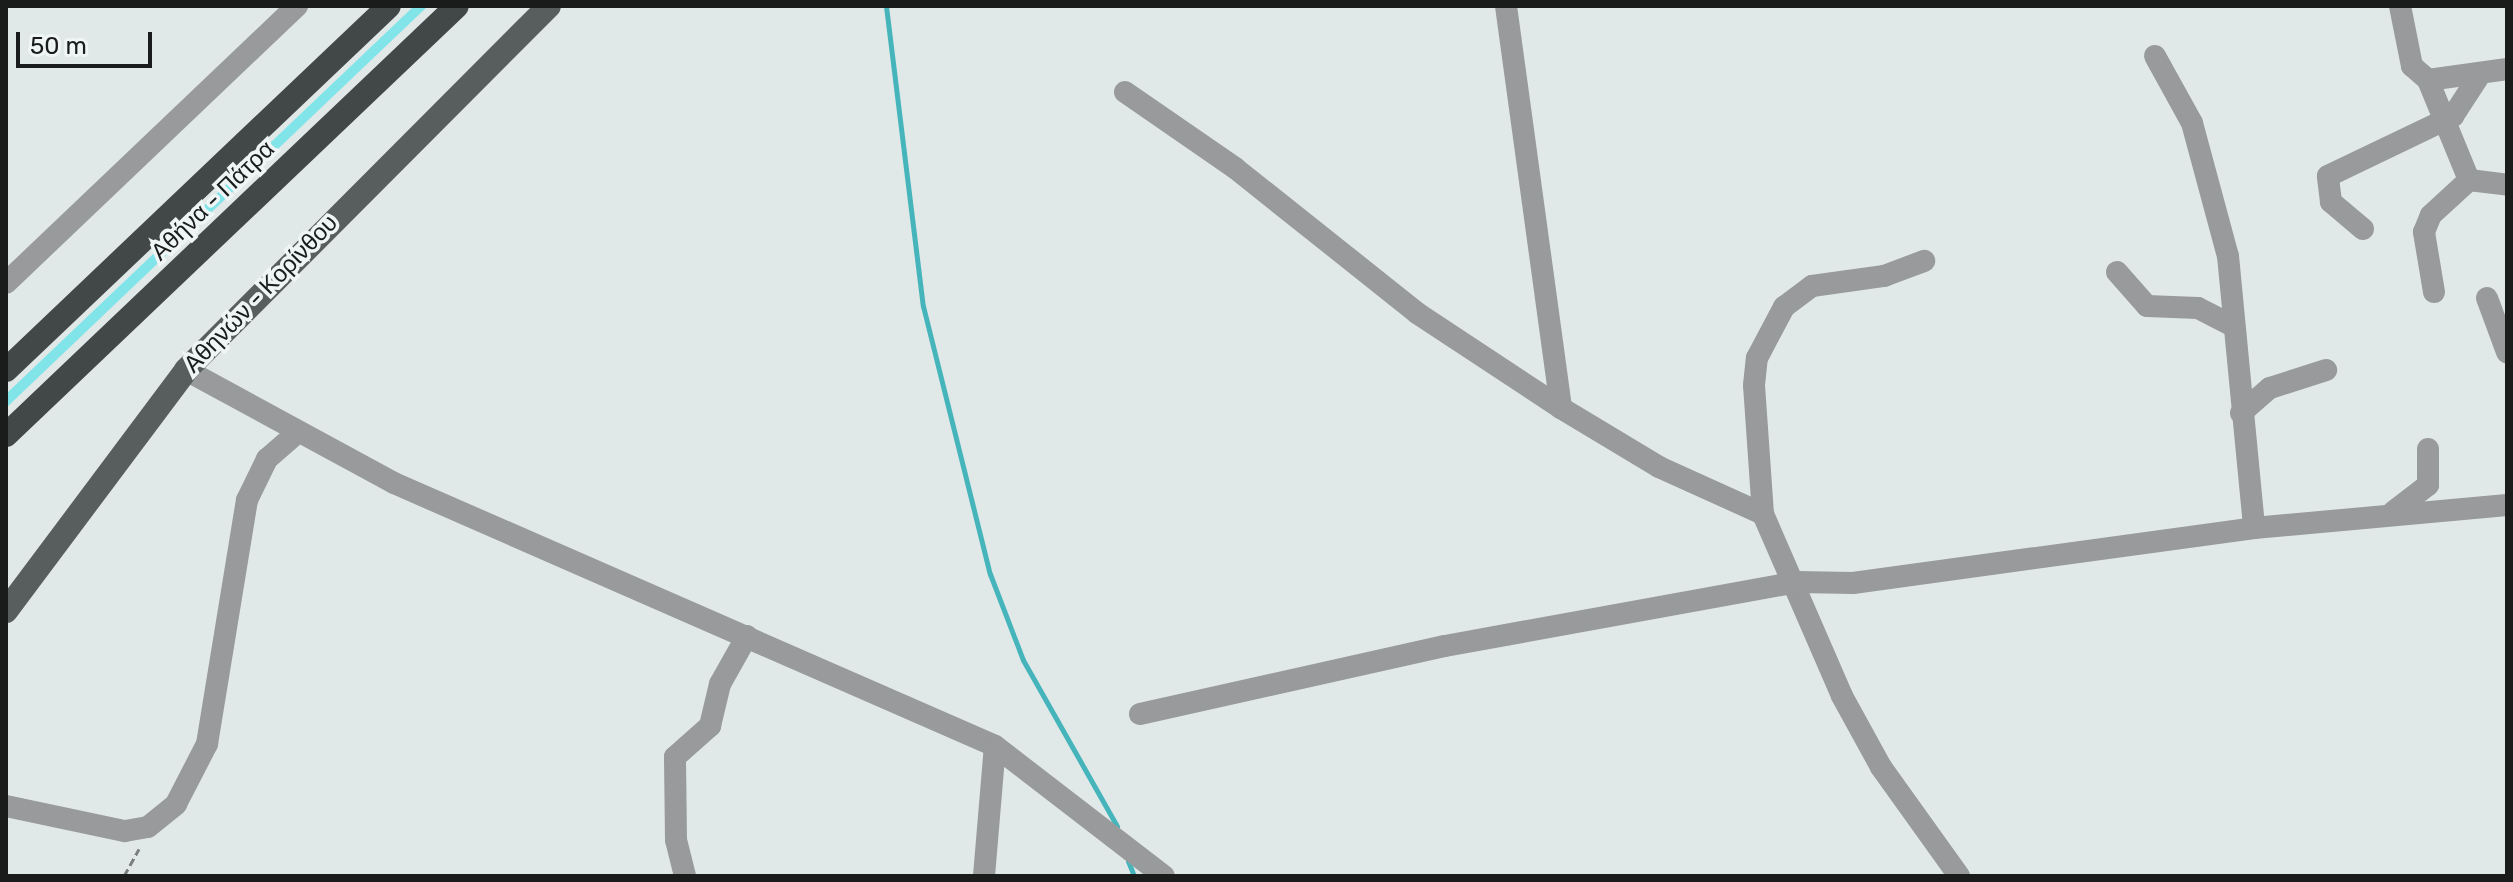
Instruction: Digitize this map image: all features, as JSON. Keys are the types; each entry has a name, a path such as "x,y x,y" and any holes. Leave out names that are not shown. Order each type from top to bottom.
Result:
{"highway":[{"name":"Αθήνα - Πάτρα","path":"6,370 389,6"},
{"name":"Αθήνα - Πάτρα","path":"6,435 457,6"}],"main road":[{"name":"Αθηνών - Κορίνθου","path":"6,611 186,370 549,6"}],"street":[{"path":"6,283 297,6"},
{"path":"1506,6 1561,408"},
{"path":"2400,6 2412,66 2428,80 2469,180"},
{"path":"2155,56 2192,123 2220,220 2254,528"},
{"path":"2428,80 2507,69"},
{"path":"2363,229 2331,202 2328,176 2444,122 2481,73"},
{"path":"1125,92 1417,313 1561,408 1659,467 1763,514"},
{"path":"2469,180 2507,185"},
{"path":"2434,292 2424,232 2431,215 2469,180"},
{"path":"1924,261 1884,276 1812,286 1784,307 1757,358 1754,385 1763,514 1797,582 1874,755 1959,876"},
{"path":"2117,272 2147,306 2198,308 2230,324"},
{"path":"2487,298 2507,352"},
{"path":"186,370 296,434 995,746 1156,871"},
{"path":"2241,413 2270,388 2326,370"},
{"path":"6,806 103,831 148,827 176,804 203,757 247,500 267,459 296,434"},
{"path":"2381,517 2412,503 2428,485 2428,449"},
{"path":"1140,714 1445,646 1797,582 1853,583 2254,528 2507,505 2507,492"},
{"path":"685,876 676,840 675,757 710,726 720,684 747,636"},
{"path":"984,876 995,746"}],"path":[{"path":"124,876 148,827"}],"shaded area":[{"path":"414,6 428,6 6,408 6,394"}],"waterway":[{"path":"886,6 923,306 990,574 1023,660 1117,826"},
{"path":"1128,861 1134,876"}]}
